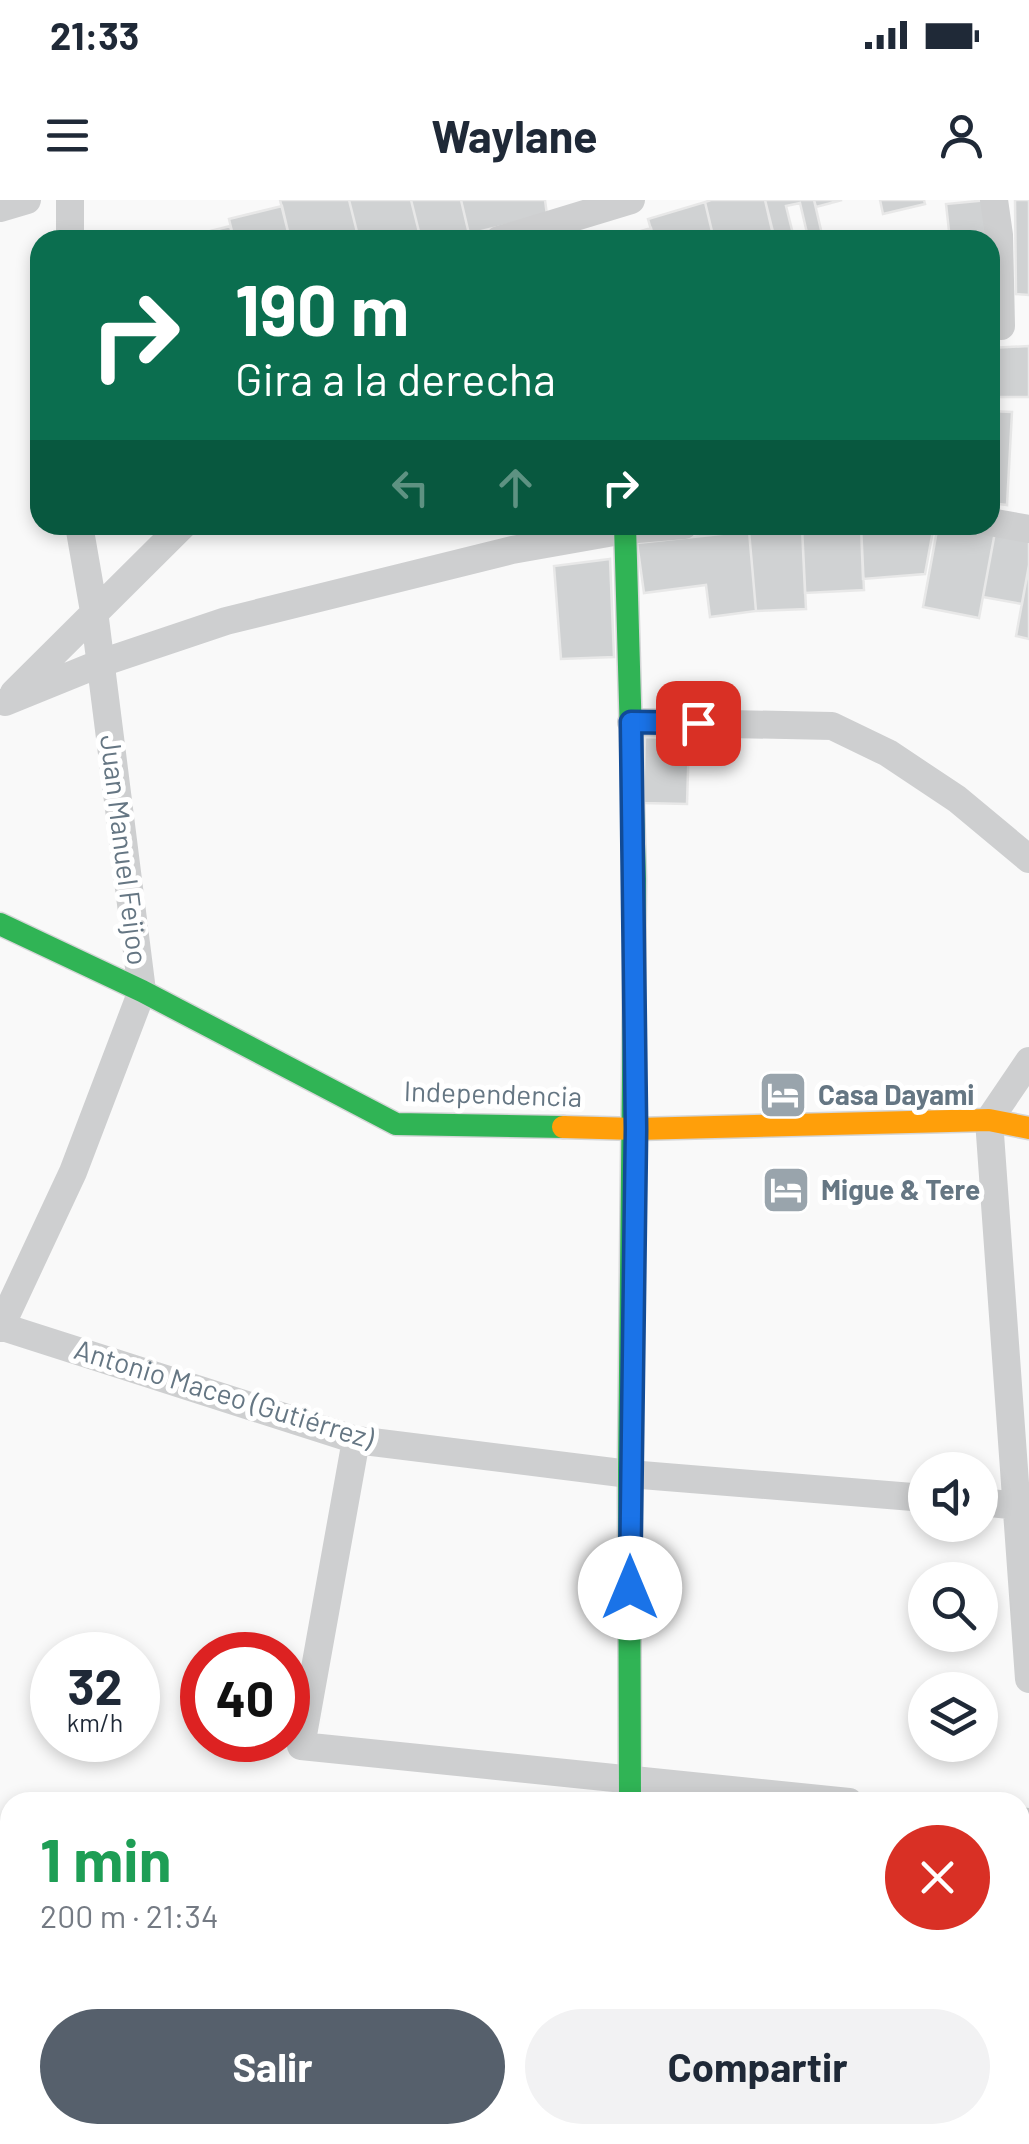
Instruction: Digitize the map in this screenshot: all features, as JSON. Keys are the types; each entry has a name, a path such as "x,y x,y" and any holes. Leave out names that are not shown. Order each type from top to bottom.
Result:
{"street":[{"path":"0,208 27,200"},
{"path":"70,200 70,230"},
{"path":"535,230 631,200"},
{"path":"994,200 998,230"},
{"path":"1000,246 1007,327"},
{"path":"1000,524 1029,529"},
{"name":"Juan Manuel Feijoo","path":"1,1328 73,1172 142,992 94,611 81,535"},
{"path":"2,705 173,535"},
{"path":"2,705 101,664 226,621 586,535"},
{"path":"356,1440 301,1746 630,1791 636,1129 625,535"},
{"path":"631,722 832,726 888,754 958,799 1029,859"},
{"name":"Independencia","path":"0,924 142,992 396,1124 636,1129 989,1120 1029,1128"},
{"path":"1029,1061 989,1120 1022,1506 1029,1679"},
{"name":"Antonio Maceo (Gutiérrez)","path":"1,1328 356,1440 630,1474 908,1497"}],"building":[{"path":"280,200 349,200 356,230 288,230"},
{"path":"349,200 411,200 418,230 356,230"},
{"path":"411,200 461,200 468,230 418,230"},
{"path":"461,200 545,200 547,215 485,230 468,230"},
{"path":"765,200 772,230 712,230 705,202"},
{"path":"765,200 814,200 821,230 806,230 800,203 786,206 792,230 772,230"},
{"path":"814,200 842,200 816,207"},
{"path":"880,200 924,200 925,204 883,214"},
{"path":"988,200 990,230 949,230 946,204"},
{"path":"1015,200 1029,200 1029,295 1016,294"},
{"path":"705,202 712,230 651,230 648,219"},
{"path":"282,206 288,230 232,230 229,219"},
{"path":"1029,346 1029,397 1000,397 1000,347"},
{"path":"1000,411 1012,412 1007,505 1000,504"},
{"path":"749,535 802,535 806,609 756,611"},
{"path":"749,535 756,611 710,617 706,585 644,593 637,543"},
{"path":"802,535 861,535 864,590 805,593"},
{"path":"861,535 932,535 925,574 863,579"},
{"path":"936,535 994,535 979,618 923,607"},
{"path":"994,535 1029,538 1022,604 983,597"},
{"path":"610,559 614,657 561,659 554,566"},
{"path":"1029,565 1029,639 1016,636"},
{"path":"645,737 689,739 687,804 643,803"}],"traffic: fast":[{"path":"625,535 635,879 630,1792"},
{"path":"0,924 142,991 396,1124 563,1127"}],"traffic: slow":[{"path":"563,1127 636,1129 989,1120 1029,1128"}],"place":[{"name":"Casa Dayami","path":"783,1095"},
{"name":"Migue & Tere","path":"786,1190"}],"route":[{"path":"630,1588 636,1129 631,722 698,723"}]}
